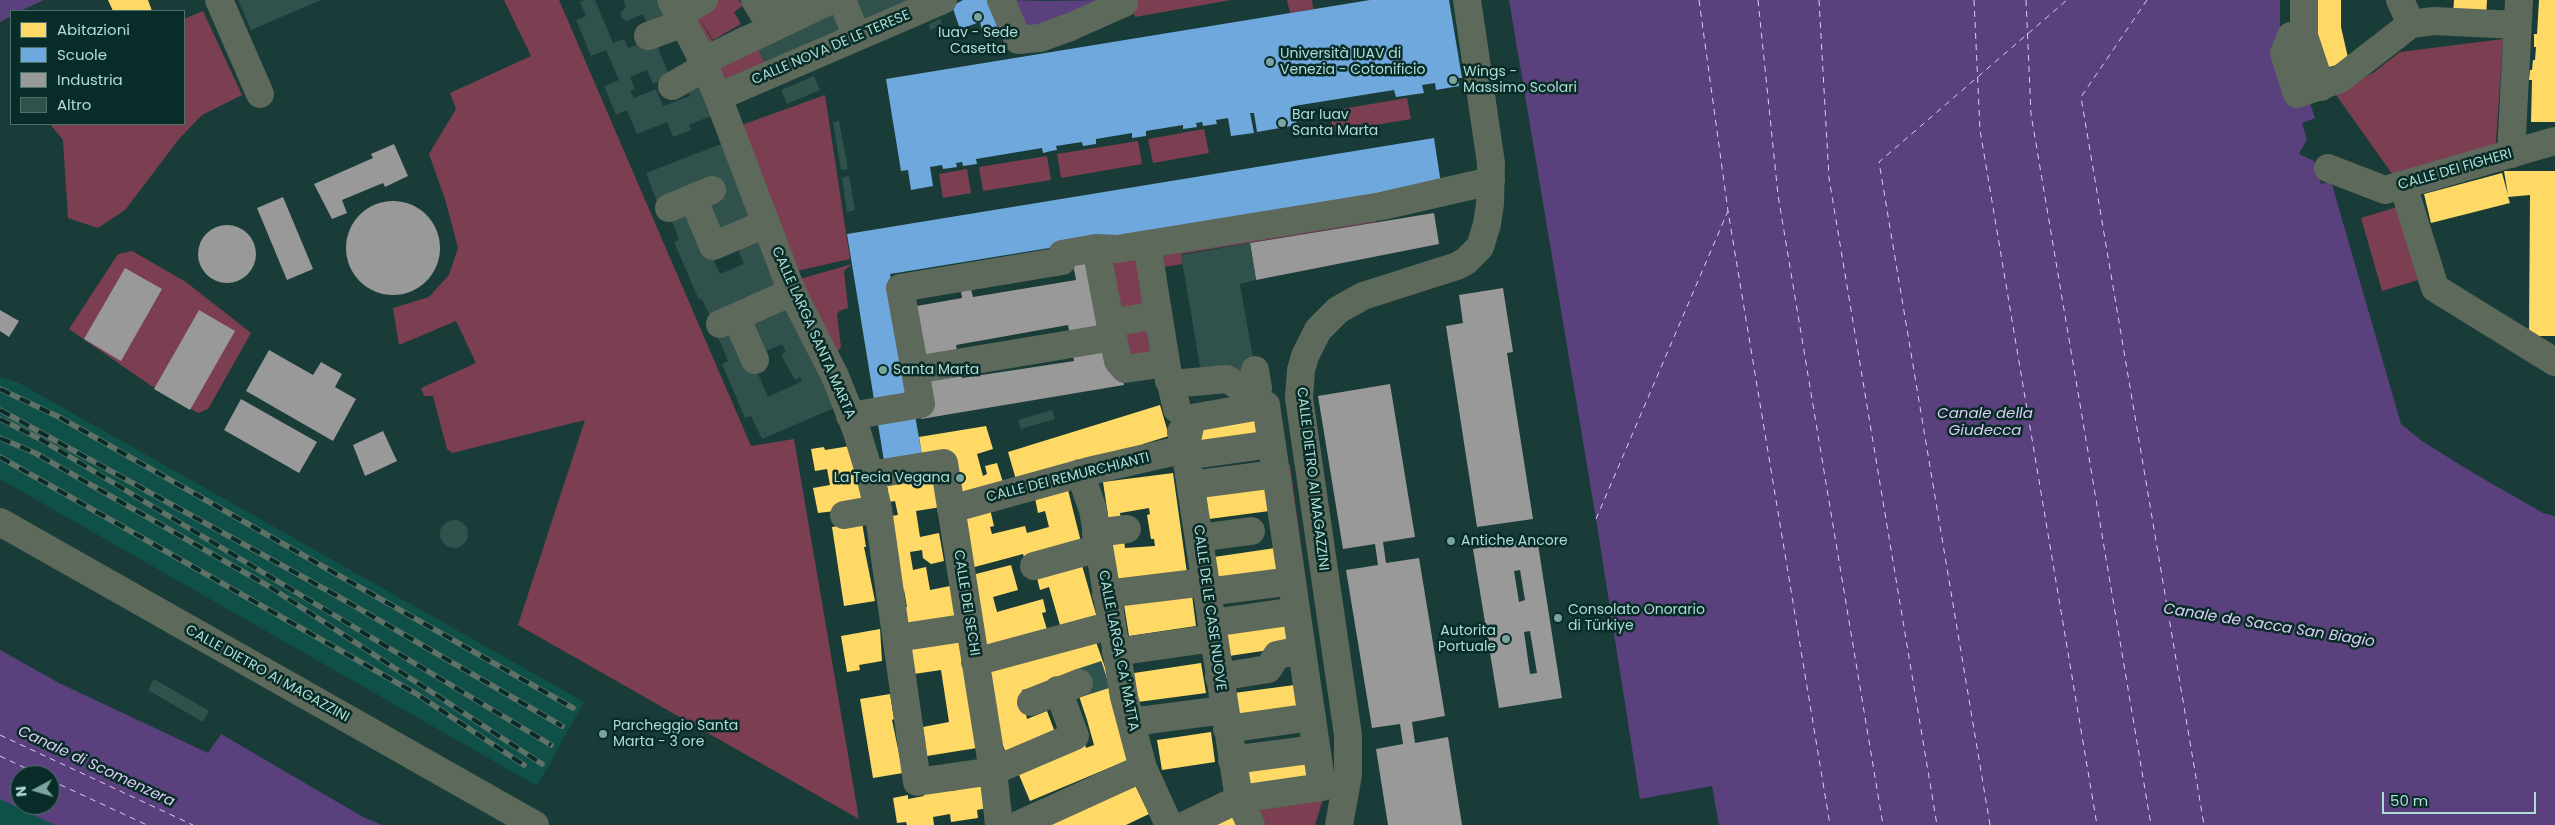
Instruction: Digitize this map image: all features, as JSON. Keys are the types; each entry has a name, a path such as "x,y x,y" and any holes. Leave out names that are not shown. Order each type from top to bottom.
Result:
{"street":[{"path":"219,0 260,94"},
{"path":"648,36 678,13 704,0"},
{"path":"744,0 749,8 740,13 752,36"},
{"path":"755,0 763,13 809,3"},
{"path":"842,0 857,37"},
{"name":"CALLE NOVA DE LE TERESE","path":"718,97 943,0"},
{"path":"1001,0 1018,40 1040,38 1124,3"},
{"name":"CALLE DIETRO AI MAGAZZINI","path":"1339,825 1348,775 1348,736 1299,398 1301,370 1305,356 1318,330 1338,310 1363,296 1442,272 1466,261 1480,247 1486,230 1491,181 1488,136 1468,0"},
{"path":"2304,0 2304,36 2321,87 2340,78 2406,12 2434,21 2518,13 2511,154"},
{"path":"672,86 704,64 809,3"},
{"name":"CALLE LARGA SANTA MARTA","path":"678,13 704,64 718,97 765,224 793,287 827,351 870,474 878,509 918,782 993,771"},
{"name":"CALLE DEI FIGHERI","path":"2328,168 2385,190 2555,141"},
{"path":"850,416 922,404 900,288 1062,261 1062,254 1096,248 1118,249 1382,206 1491,181"},
{"path":"2403,185 2435,288 2555,362"},
{"path":"691,199 713,246 765,224"},
{"name":"CALLE DE LE CASE NUOVE","path":"1147,244 1158,315 1179,414 1191,485 1232,760 1239,799 1251,825"},
{"path":"1096,248 1118,360 1125,369 1179,414 1272,444"},
{"path":"755,360 728,321 793,287"},
{"path":"915,370 1112,330 1158,315"},
{"path":"1179,414 1215,379 1227,379 1255,385"},
{"path":"1179,414 1266,405 1322,787 1239,799 1185,825"},
{"name":"CALLE DEI REMURCHIANTI","path":"951,509 1080,473 1179,414"},
{"name":"CALLE DEI SECHI","path":"870,474 944,463 993,771 1005,823 1051,797 1056,807 1143,768"},
{"name":"CALLE LARGA CA' MATTA","path":"1080,473 1092,510 1098,540 1112,625 1114,665 1143,768 1169,825"},
{"path":"1191,485 1276,474"},
{"path":"844,515 878,509"},
{"path":"1252,531 1259,518 1282,514"},
{"name":"CALLE DIETRO AI MAGAZZINI","path":"0,522 535,825"},
{"path":"1034,566 1127,528"},
{"path":"1199,538 1252,531"},
{"path":"1252,531 1263,543 1286,540"},
{"path":"1106,594 1292,581"},
{"path":"1114,665 1213,631 1296,611"},
{"path":"975,662 1112,625"},
{"path":"897,638 970,627"},
{"path":"1268,669 1276,655 1302,650"},
{"path":"1219,677 1268,669"},
{"path":"1268,669 1281,682 1306,678"},
{"path":"993,771 1075,736 1069,687 1031,702"},
{"path":"1131,722 1312,717"},
{"path":"1232,760 1316,749"}],"shaded area":[{"path":"504,0 559,0 751,446 794,439 859,819 518,625 585,420 452,453 447,449 433,396 424,396 421,388 476,363 456,321 399,345 393,308 429,297 449,275 458,248 445,199 429,154 456,109 450,93 531,56"},
{"path":"709,0 739,0 743,6 734,12 741,24 713,40 698,15 713,42 742,26 746,35 709,55 686,13"},
{"path":"1128,0 1231,0 1135,17"},
{"path":"1287,0 1312,0 1313,9 1290,13"},
{"path":"203,11 242,95 202,115 179,139 125,210 98,228 68,218 63,140 51,125 185,125 185,19"},
{"path":"754,39 767,68 721,90 708,61"},
{"path":"2503,39 2495,155 2395,178 2334,92 2373,73 2400,52"},
{"path":"825,95 850,259 792,272 739,126"},
{"path":"1407,98 1411,119 1333,132 1330,111"},
{"path":"1204,129 1209,153 1153,163 1148,139"},
{"path":"1138,141 1142,164 1061,178 1057,154"},
{"path":"1047,156 1051,180 983,191 979,167"},
{"path":"967,169 971,193 943,198 939,174"},
{"path":"2397,207 2418,280 2382,291 2361,218"},
{"path":"1375,208 1376,222 1181,254 1183,264 1151,269 1166,363 1125,369 1098,257"},
{"path":"132,251 186,282 251,333 208,409 198,413 150,385 69,329 118,254"},
{"path":"852,264 844,271 848,308 839,311 837,315 841,347 838,351 831,352 793,281"},
{"path":"0,377 19,383 584,702 537,786 0,479"},
{"path":"1290,465 1321,689 1326,789 1315,825 1253,825 1248,799 1322,789 1277,467"},
{"path":"0,799 10,804 10,815 34,815 55,825 0,825"}],"water":[{"path":"0,0 44,0 22,10 10,10 10,17 0,22"},
{"path":"1010,0 1045,1 1109,0 1029,32"},
{"name":"Canale della Giudecca","path":"1509,0 2280,0 2280,50 2307,94 2315,118 2302,123 2307,139 2299,154 2314,161 2321,184 2331,181 2401,424 2422,441 2470,471 2543,513 2555,516 2555,825 1719,825 1712,786 1640,799 1596,519"},
{"name":"Canale di Scomenzera","path":"0,650 59,683 208,753 221,734 363,817 382,825 55,825 34,815 60,815 60,765 10,765 10,804 0,799"}],"building: Abitazioni":[{"path":"108,0 148,0 152,10 113,10"},
{"path":"2312,0 2341,0 2341,27 2349,62 2321,69"},
{"path":"2454,0 2487,0 2486,17 2453,15"},
{"path":"2539,0 2555,0 2555,122 2531,122 2532,80 2529,80 2533,60 2535,60 2534,34 2537,34"},
{"path":"2504,171 2555,171 2555,336 2529,336 2530,195 2508,197 2510,203 2431,223 2424,194 2502,173 2508,195"},
{"path":"1160,405 1169,436 1143,444 1143,447 1017,483 1008,452"},
{"path":"1263,408 1267,442 1199,452 1195,419"},
{"path":"986,426 993,449 977,454 983,476 987,474 985,466 997,463 1005,489 961,501 922,455 919,437"},
{"path":"850,446 863,501 844,510 818,513 813,488 830,485 827,469 815,471 811,449 824,447 825,450"},
{"path":"1173,473 1187,573 1117,583 1112,543 1124,541 1125,548 1155,546 1154,539 1151,539 1147,515 1150,514 1149,508 1120,513 1121,520 1109,522 1103,482"},
{"path":"935,477 941,507 916,511 920,537 939,533 944,561 931,564 923,558 922,550 910,552 913,570 926,567 930,590 955,585 960,615 905,625 902,608 907,607 904,590 899,590 884,517 898,515 895,501 889,502 887,485"},
{"path":"1273,479 1277,510 1209,519 1205,489"},
{"path":"1068,490 1082,546 1025,560 1023,554 971,568 958,517 990,509 994,526 990,527 992,534 1025,526 1027,533 1049,527 1045,511 1038,513 1035,498"},
{"path":"862,522 866,547 864,547 875,601 844,606 832,527"},
{"path":"1282,547 1287,578 1219,588 1214,557"},
{"path":"1081,562 1098,621 1062,632 1049,587 1040,590 1036,574"},
{"path":"1011,565 1018,590 993,597 997,612 1043,599 1046,612 1042,613 1049,636 988,653 972,575"},
{"path":"1192,595 1196,626 1129,636 1124,605"},
{"path":"1292,615 1296,646 1229,656 1224,625"},
{"path":"880,629 882,661 859,665 860,670 847,672 841,636"},
{"path":"964,636 983,747 927,756 923,727 949,722 941,670 914,674 908,645"},
{"path":"1095,639 1106,670 1128,760 1030,801 1017,770 1085,744 1086,748 1094,745 1087,720 1077,690 1031,688 1022,690 1029,713 1026,714 1027,719 1047,711 1056,735 1007,755 1001,741 990,669"},
{"path":"1201,663 1206,693 1138,702 1134,673"},
{"path":"1302,684 1306,715 1238,725 1234,693"},
{"path":"890,694 894,719 892,720 903,773 873,778 860,699"},
{"path":"1211,732 1215,762 1162,770 1157,740"},
{"path":"1312,752 1316,783 1248,792 1244,762"},
{"path":"982,783 987,808 977,810 978,818 951,822 950,814 933,817 934,825 897,823 893,798 908,795 908,799 924,796 923,793 952,788 952,791"},
{"path":"1134,783 1149,814 1126,825 1045,825"},
{"path":"1237,812 1243,825 1209,825"}],"building: Scuole":[{"name":"Iuav - Sede Casetta","path":"963,0 993,0 1004,36 984,39 980,22 960,29 952,6"},
{"path":"1370,0 1449,0 1462,78 1458,78 1459,86 1436,90 1435,83 1422,85 1424,93 1396,97 1394,90 1294,106 1297,125 1257,132 1254,113 1250,113 1254,133 1231,136 1228,118 1216,120 1217,124 1203,126 1202,122 1196,123 1197,127 1183,129 1183,125 1146,131 1146,136 1132,138 1132,133 1096,139 1096,144 1083,146 1082,142 1056,146 1057,150 1043,153 1042,148 976,159 977,164 963,166 962,162 956,163 957,167 943,169 942,165 930,167 933,186 911,190 908,170 901,171 886,79"},
{"path":"1434,138 1441,184 890,274 922,455 884,461 847,234"}],"building: Industria":[{"path":"394,144 408,176 385,187 383,183 342,200 347,213 332,219 314,184 373,158 371,154"},
{"path":"283,197 313,269 287,280 257,208"},
{"path":"393,201 411,204 426,215 437,230 440,248 437,266 426,281 411,292 393,295 375,292 360,281 349,266 346,248 349,230 360,215 375,204"},
{"path":"1434,213 1439,244 1256,280 1250,243"},
{"path":"221,225 233,225 243,229 252,238 256,260 248,275 233,283 221,283 211,279 202,270 198,260 198,248 202,238 211,229"},
{"path":"1094,255 1124,385 921,419 911,307 962,298 961,291 971,289 973,297 1076,280 1072,258","holes":["1068,325 1074,361 962,378 956,345"]},
{"path":"125,268 162,289 121,361 84,339"},
{"path":"1503,288 1513,352 1507,353 1533,519 1477,527 1446,326 1463,323 1459,295"},
{"path":"0,310 19,321 9,337 0,331"},
{"path":"199,310 235,331 190,410 154,389"},
{"path":"269,350 313,375 321,362 342,374 335,387 356,399 333,441 246,391"},
{"path":"1390,384 1415,537 1383,542 1386,563 1419,558 1445,716 1412,722 1415,743 1448,737 1462,825 1388,825 1376,749 1403,744 1400,724 1372,728 1346,570 1378,565 1375,544 1343,549 1318,396"},
{"path":"241,399 317,442 299,473 224,430"},
{"path":"383,431 397,461 365,476 353,445"},
{"path":"1537,538 1562,698 1499,708 1473,549","holes":["1520,570 1525,600 1519,602 1514,571","1530,631 1537,673 1530,674 1524,632"]}],"building: Altro":[{"path":"238,0 321,0 251,30"},
{"path":"595,0 613,43 624,39 628,48 654,38 670,77 653,84 647,70 630,77 635,89 630,91 634,98 656,89 663,106 690,96 687,87 705,80 718,113 689,125 691,130 673,137 667,122 637,134 627,110 616,115 604,86 619,80 606,50 591,56 576,20 586,16 580,2"},
{"path":"623,0 664,0 673,21 650,30 643,14 627,21 623,19 620,13 626,7"},
{"path":"852,0 924,0 863,26"},
{"path":"833,5 846,34 767,68 754,39"},
{"path":"940,19 942,25 930,30 929,24"},
{"path":"814,76 820,90 787,104 781,90"},
{"path":"839,121 848,169 841,170 833,122"},
{"path":"726,142 755,219 706,244 720,274 744,264 737,247 764,237 779,287 710,317 702,299 699,300 674,242 679,240 672,221 722,200 720,197 657,202 646,173"},
{"path":"849,176 855,210 847,212 842,178"},
{"path":"1250,243 1256,280 1240,284 1255,370 1202,378 1181,255"},
{"path":"787,308 839,406 762,439 751,416 745,418 722,364 728,361 718,337","holes":["782,344 786,352 781,355 795,380 800,377 802,381 768,397 751,358"]},
{"path":"1052,410 1055,419 1021,429 1018,420"},
{"path":"454,520 464,524 468,534 464,544 454,548 444,544 440,534 444,524"},
{"path":"154,679 209,711 203,722 148,690"}],"ferry route":[{"path":"1699,0 1728,211 1830,825"},
{"path":"1758,0 1778,195 1883,825"},
{"path":"1819,0 1829,178 1937,825"},
{"path":"1974,0 1980,130 2097,825"},
{"path":"2026,0 2031,114 2151,825"},
{"path":"1990,825 1879,162 2067,0"},
{"path":"2147,0 2081,97 2204,825"},
{"path":"1596,519 1728,211"},
{"path":"0,735 193,825"},
{"path":"0,756 19,765"},
{"path":"60,785 147,825"}],"tunnel":[{"path":"1079,683 1107,674"}],"railway":[{"path":"0,389 59,417 573,708"},
{"path":"0,410 332,593 562,726"},
{"path":"0,419 40,439 551,745"},
{"path":"0,438 35,453 270,587 542,764"},
{"path":"0,457 415,693 524,765"}],"place":[{"name":"Iuav - Sede Casetta","path":"978,17"},
{"name":"Università IUAV di Venezia - Cotonificio","path":"1270,62"},
{"name":"Wings - Massimo Scolari","path":"1453,80"},
{"name":"Bar Iuav Santa Marta","path":"1282,123"},
{"name":"Santa Marta","path":"883,370"},
{"name":"La Tecia Vegana","path":"960,478"},
{"name":"Antiche Ancore","path":"1451,541"},
{"name":"Consolato Onorario di Türkiye","path":"1558,618"},
{"name":"Autorita Portuale","path":"1506,639"},
{"name":"Parcheggio Santa Marta - 3 ore","path":"603,734"}],"water label":[{"name":"Canale de Sacca San Biagio","path":"2269,626"}]}
